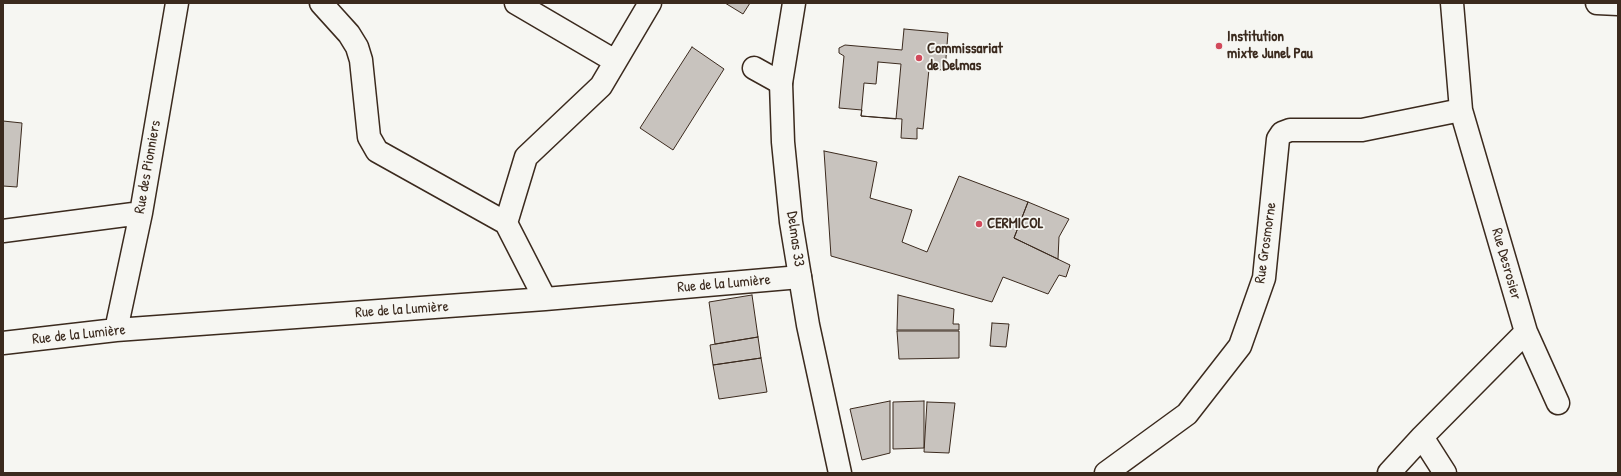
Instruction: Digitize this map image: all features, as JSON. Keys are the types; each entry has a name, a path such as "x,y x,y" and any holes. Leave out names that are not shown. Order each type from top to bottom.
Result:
{"street":[{"name":"Rue des Pionniers","path":"116,330 141,213 177,3"},
{"path":"321,3 349,34 358,47 361,60 369,137 377,151 506,223 545,299"},
{"path":"516,3 615,61"},
{"path":"506,223 526,157 600,86 650,3"},
{"name":"Delmas 33","path":"794,3 781,83 784,142 791,222 808,325 840,473"},
{"name":"Rue Desrosier","path":"1452,3 1461,110 1526,332 1558,403"},
{"path":"1597,3 1618,4"},
{"path":"754,68 781,83"},
{"name":"Rue Grosmorne","path":"1106,473 1188,414 1240,346 1264,278 1278,139 1282,133 1290,130 1362,130 1461,110"},
{"path":"3,231 141,213"},
{"name":"Rue de la Lumière","path":"3,343 116,330 545,299 800,277"},
{"path":"1390,473 1422,437 1526,332"},
{"path":"1422,437 1445,473"}],"building":[{"path":"725,3 750,3 743,14"},
{"path":"904,29 948,33 945,70 929,69 923,129 917,128 917,139 901,138 902,119 861,116 862,110 839,108 844,56 839,53 839,48 845,45 902,50"},
{"path":"692,47 724,69 673,150 640,128"},
{"path":"878,62 901,64 896,119 861,116 864,83 876,84"},
{"path":"3,121 22,123 17,187 3,186"},
{"name":"CERMICOL","path":"824,151 877,162 870,198 912,210 902,242 927,252 959,176 1028,202 1014,238 1070,265 1066,277 1059,275 1048,294 1003,277 992,302 831,256"},
{"path":"1028,202 1069,219 1059,237 1058,259 1014,238"},
{"path":"752,295 758,337 715,344 709,302"},
{"path":"898,295 954,309 953,324 959,324 959,330 897,330"},
{"path":"992,323 1009,324 1006,347 990,346"},
{"path":"897,331 959,331 959,358 899,359"},
{"path":"758,337 761,358 713,365 710,345"},
{"path":"761,358 767,392 719,399 713,365"},
{"path":"890,401 890,453 862,460 850,409"},
{"path":"924,401 924,448 893,449 893,402"},
{"path":"927,402 955,403 949,453 924,452"}],"place":[{"name":"Institution mixte Junel Pau","path":"1219,46"},
{"name":"Commissariat de Delmas","path":"919,58"},
{"name":"CERMICOL","path":"979,224"}]}
